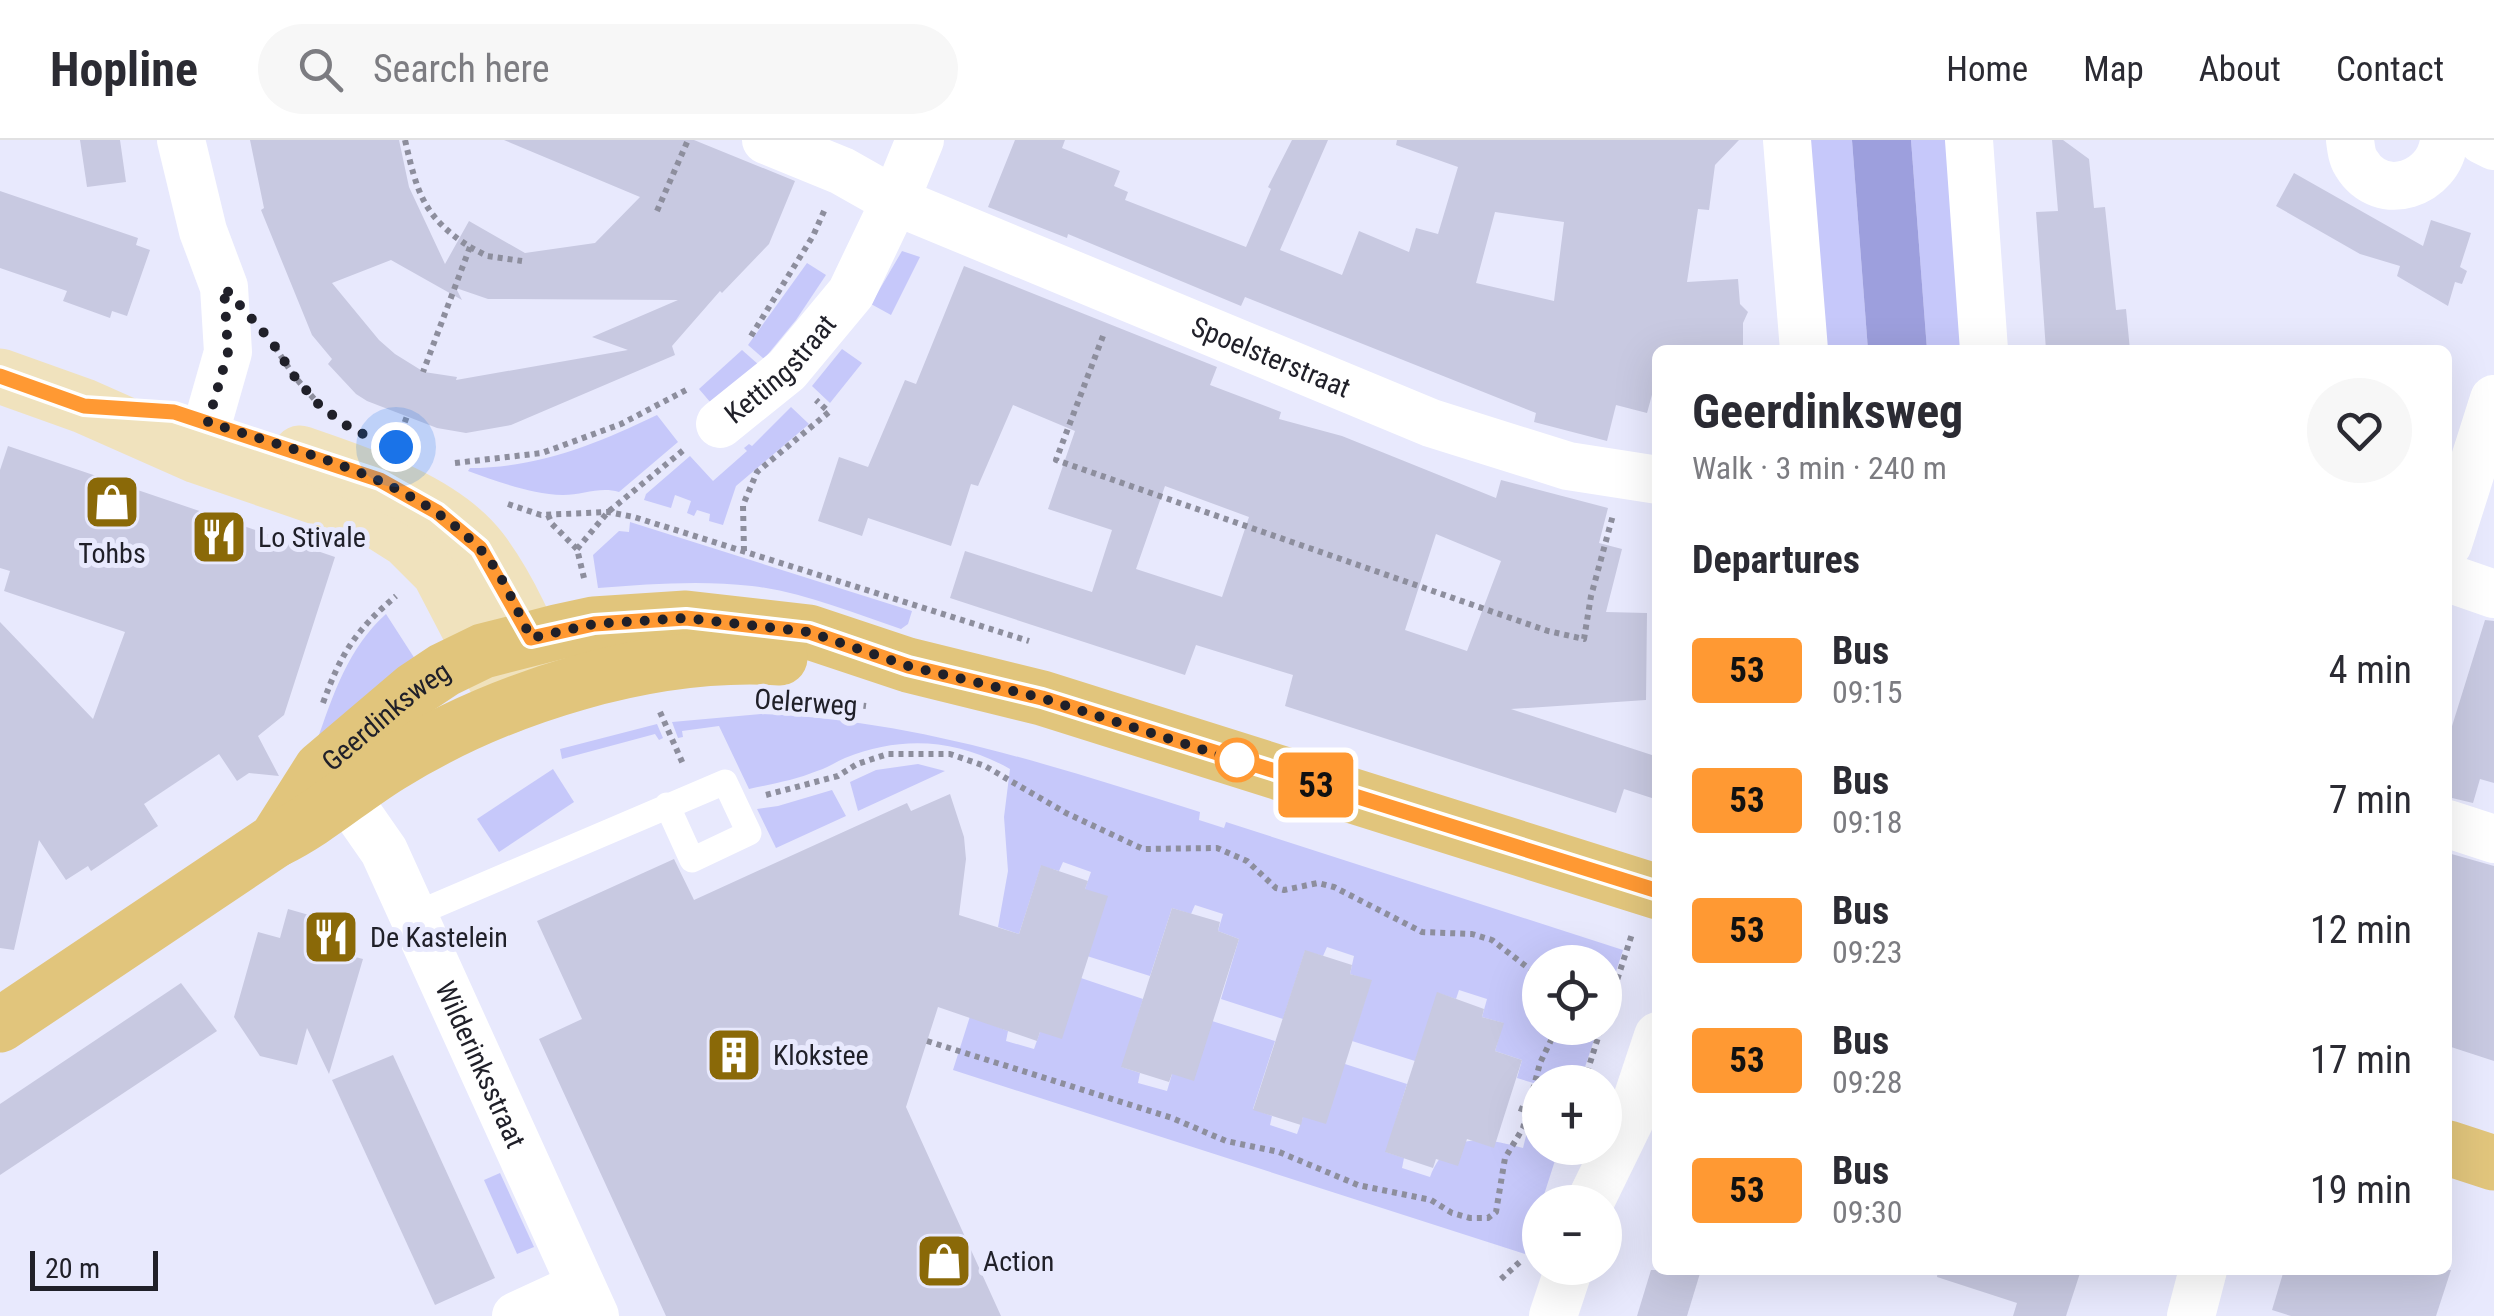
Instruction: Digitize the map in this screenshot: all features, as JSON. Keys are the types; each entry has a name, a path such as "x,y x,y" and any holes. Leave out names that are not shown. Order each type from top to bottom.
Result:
{"main road":[{"path":"0,376 84,406 198,456 376,521 407,540 439,572 486,653 531,699"},
{"path":"84,406 154,409 208,422 380,480 437,512 480,548 486,653"},
{"name":"Oelerweg","path":"486,653 594,624 629,620 721,619 809,632 908,666 1042,698 1645,921"},
{"name":"Geerdinksweg","path":"0,1025 276,840 303,826 333,782 414,690 486,653"},
{"name":"Oelerweg","path":"531,699 652,666 731,655 908,666"},
{"name":"Geerdinksweg","path":"333,782 388,766 473,719 531,699"},
{"path":"2452,1149 2494,1163"}],"street":[{"path":"180,140 203,231 224,287 228,352 208,422"},
{"name":"Spoelsterstraat","path":"766,140 842,171 895,201 1431,424 1568,466 1641,478"},
{"name":"Kettingstraat","path":"709,404 787,370 851,293 920,140"},
{"path":"1788,140 1804,345"},
{"path":"1968,140 1984,345"},
{"path":"2350,140 2354,161 2368,177 2389,186 2416,184 2435,168 2444,140"},
{"path":"2482,140 2494,146"},
{"path":"2452,531 2494,399"},
{"path":"2452,579 2494,594"},
{"name":"Wilderinksstraat","path":"333,782 384,851 588,1301"},
{"path":"2452,825 2494,839"},
{"path":"1598,1185 1630,1120 1652,1054"},
{"path":"2191,1316 2203,1275"},
{"path":"1553,1316 1563,1285"},
{"path":"516,1316 588,1301"}],"lane":[{"path":"413,915 696,793 725,782 749,833 692,860 667,806"}],"path":[{"path":"405,140 418,194 448,234 486,256 522,261"},
{"path":"658,211 688,140"},
{"path":"740,346 754,334 813,236 842,171"},
{"path":"424,372 470,248"},
{"path":"1120,294 1056,460 1548,631 1584,640 1591,596 1641,478"},
{"path":"272,342 294,376 331,414"},
{"path":"744,551 743,505 757,472 828,412 787,370"},
{"path":"440,465 542,453 621,424 709,404"},
{"name":"Kettingstraat","path":"577,549 709,404"},
{"path":"382,442 396,447 407,416"},
{"path":"387,582 486,653"},
{"name":"Oelerweg","path":"795,697 870,706"},
{"path":"677,704 658,706 696,793"},
{"path":"735,804 838,776 857,764 888,754 950,754 985,766 1066,813 1143,848 1218,848 1247,861 1276,888 1284,890 1318,882 1422,932 1472,934 1492,940 1522,962"},
{"path":"1614,927 1645,921"},
{"path":"1622,976 1645,921"},
{"path":"927,1040 946,1050 1172,1118 1226,1141 1278,1152 1358,1185 1431,1200 1470,1218 1488,1218 1496,1212 1506,1158 1522,1126"}],"shaded area":[{"path":"1806,140 1852,140 1868,345 1816,345"},
{"path":"1852,140 1911,140 1927,345 1868,345"},
{"path":"1911,140 1950,140 1964,345 1927,345"},
{"path":"902,251 920,257 891,315 871,304"},
{"path":"807,263 826,275 764,359 748,345"},
{"path":"842,349 862,363 830,403 812,386"},
{"path":"742,350 759,365 711,403 699,389"},
{"path":"791,407 809,424 736,486 723,525 709,521 710,514 697,510 694,516 687,513 691,501 675,495 671,508 644,500 690,456 713,481"},
{"path":"657,415 678,442 619,492 551,494 468,471 543,459 612,436"},
{"path":"630,522 912,611 908,624 901,629 809,598 752,586 694,583 598,588 593,555 619,531 629,532"},
{"path":"386,614 415,659 317,741 352,657"},
{"path":"761,714 818,718 874,725 984,748 1200,812 1199,820 1224,828 1226,822 1607,945 1522,945 1522,1045 1592,1045 1586,1065 1522,1065 1522,1080 1517,1078 1522,1060 1495,1051 1503,1023 1482,1017 1487,999 1459,990 1456,999 1438,993 1415,1061 1352,1041 1371,981 1350,974 1354,956 1327,947 1323,956 1305,951 1283,1019 1221,999 1239,939 1218,931 1223,914 1195,905 1191,914 1172,908 1150,976 1087,956 1085,889 1091,872 1063,862 1059,871 1041,866 1019,934 998,927 1008,871 1004,817 1010,769 970,751 929,744 887,746 800,777 749,789 719,726 682,731 683,737 678,738 672,722"},
{"path":"657,724 663,738 659,740 655,734 562,759 560,749"},
{"path":"918,764 945,771 858,811 850,782 876,770"},
{"path":"553,769 574,802 499,852 477,819"},
{"path":"832,790 846,816 776,848 757,809"},
{"path":"991,950 990,1024 1008,1031 1006,1041 1034,1049 1040,1032 1081,978 1143,999 1122,1067 1140,1073 1138,1083 1167,1091 1172,1074 1212,1021 1275,1041 1253,1109 1272,1116 1270,1125 1297,1134 1303,1117 1345,1064 1407,1084 1386,1152 1404,1158 1402,1168 1430,1177 1446,1152 1456,1145 1480,1140 1522,1148 1522,1165 1554,1165 1547,1185 1522,1185 1522,1253 953,1070"},
{"path":"500,1173 534,1247 517,1254 484,1180"}],"building":[{"path":"80,140 120,140 126,182 87,187"},
{"path":"250,140 399,140 409,187 445,264 469,221 525,253 595,243 640,197 504,140 694,140 795,181 769,244 720,291 672,346 675,355 511,425 466,433 437,428 367,401 328,364 332,359 312,335 261,210 264,208","holes":["391,260 462,300 456,288 488,299 678,300 592,337 628,350 456,380 457,377 424,372 395,354 332,283"]},
{"path":"1015,140 1065,140 1062,148 1120,171 1114,186 1128,192 1125,200 1246,247 1271,189 1268,187 1292,140 1328,140 1280,250 1342,275 1359,231 1409,252 1416,228 1438,234 1458,167 1396,145 1397,140 1739,140 1715,165 1709,210 1698,209 1687,282 1738,279 1740,304 1748,312 1743,323 1743,345 1652,345 1652,395 1647,413 1616,405 1607,441 1534,422 1536,413 1245,297 1241,306 1068,234 1067,238 988,207","holes":["1495,212 1564,222 1554,301 1476,283"]},
{"path":"2052,140 2063,140 2089,159 2094,208 2105,207 2116,310 2126,309 2130,345 2046,345 2036,212 2058,211"},
{"path":"2294,173 2423,246 2431,220 2471,233 2460,267 2467,271 2462,284 2455,282 2448,306 2397,276 2400,266 2360,254 2276,206"},
{"path":"0,191 138,238 136,245 150,250 127,316 112,311 110,318 63,301 67,291 0,268"},
{"path":"964,266 1217,367 1210,385 1281,412 1279,419 1342,436 1496,498 1501,480 1608,508 1599,543 1622,549 1606,612 1647,613 1646,700 1511,709 1652,755 1652,798 1624,789 1616,813 1285,706 1293,675 1196,645 1185,675 950,598 965,551 1092,592 1112,530 1048,509 1075,431 1013,405 978,486 971,484 951,546 868,518 862,536 818,521 839,457 868,467 905,380 916,384","holes":["1165,486 1249,517 1222,597 1136,569","1436,534 1501,561 1467,651 1405,630"]},
{"path":"8,446 335,557 284,715 258,736 279,776 249,773 237,781 219,754 144,804 158,826 91,871 88,866 66,880 39,840 14,950 0,948 0,622 93,719 125,632 4,591 10,571 0,568 0,470"},
{"path":"2485,620 2494,621 2494,783 2480,779 2473,803 2452,798 2452,726"},
{"name":"Klokstee","path":"950,794 964,837 966,859 959,915 1019,934 1041,865 1088,881 1085,889 1108,896 1062,1039 1040,1032 1037,1041 938,1007 906,1107 1001,1316 666,1316 539,1039 582,1019 537,921 674,859 694,900 907,803 911,811"},
{"path":"2452,854 2494,866 2494,1061 2452,1047"},
{"path":"1172,908 1220,922 1218,931 1239,939 1194,1081 1172,1074 1169,1082 1121,1067"},
{"path":"288,909 351,927 344,954 363,959 329,1074 307,1028 297,1065 260,1056 234,1017 258,932 280,938"},
{"path":"1305,950 1352,965 1350,974 1372,980 1326,1124 1303,1117 1301,1125 1253,1110"},
{"path":"181,983 217,1031 0,1175 0,1104"},
{"path":"1437,992 1484,1009 1482,1017 1504,1023 1495,1051 1522,1060 1494,1148 1467,1139 1458,1166 1436,1159 1433,1168 1385,1152"},
{"path":"393,1055 495,1278 435,1305 332,1080"},
{"path":"1651,1270 1652,1275 1699,1275 1687,1316 1637,1316"},
{"path":"2079,1275 2066,1316 2013,1316 2017,1303 1937,1277"},
{"path":"2282,1275 2449,1275 2436,1316 2291,1316 2272,1310"}],"bus line":[{"name":"53","path":"0,376 84,406 174,412 380,480 437,512 480,548 531,638 594,624 686,618 809,632 908,666 1042,698 1652,889"}],"place":[{"name":"Tohbs","path":"112,502"},
{"name":"Lo Stivale","path":"219,537"},
{"name":"De Kastelein","path":"331,937"},
{"name":"Klokstee","path":"734,1055"},
{"name":"Action","path":"944,1261"}],"route":[{"path":"396,447 353,430 320,406 224,287 228,352 208,422 380,480 437,512 480,548 531,638 594,624 686,618 809,632 908,666 1042,698 1248,764 1237,760"}]}
